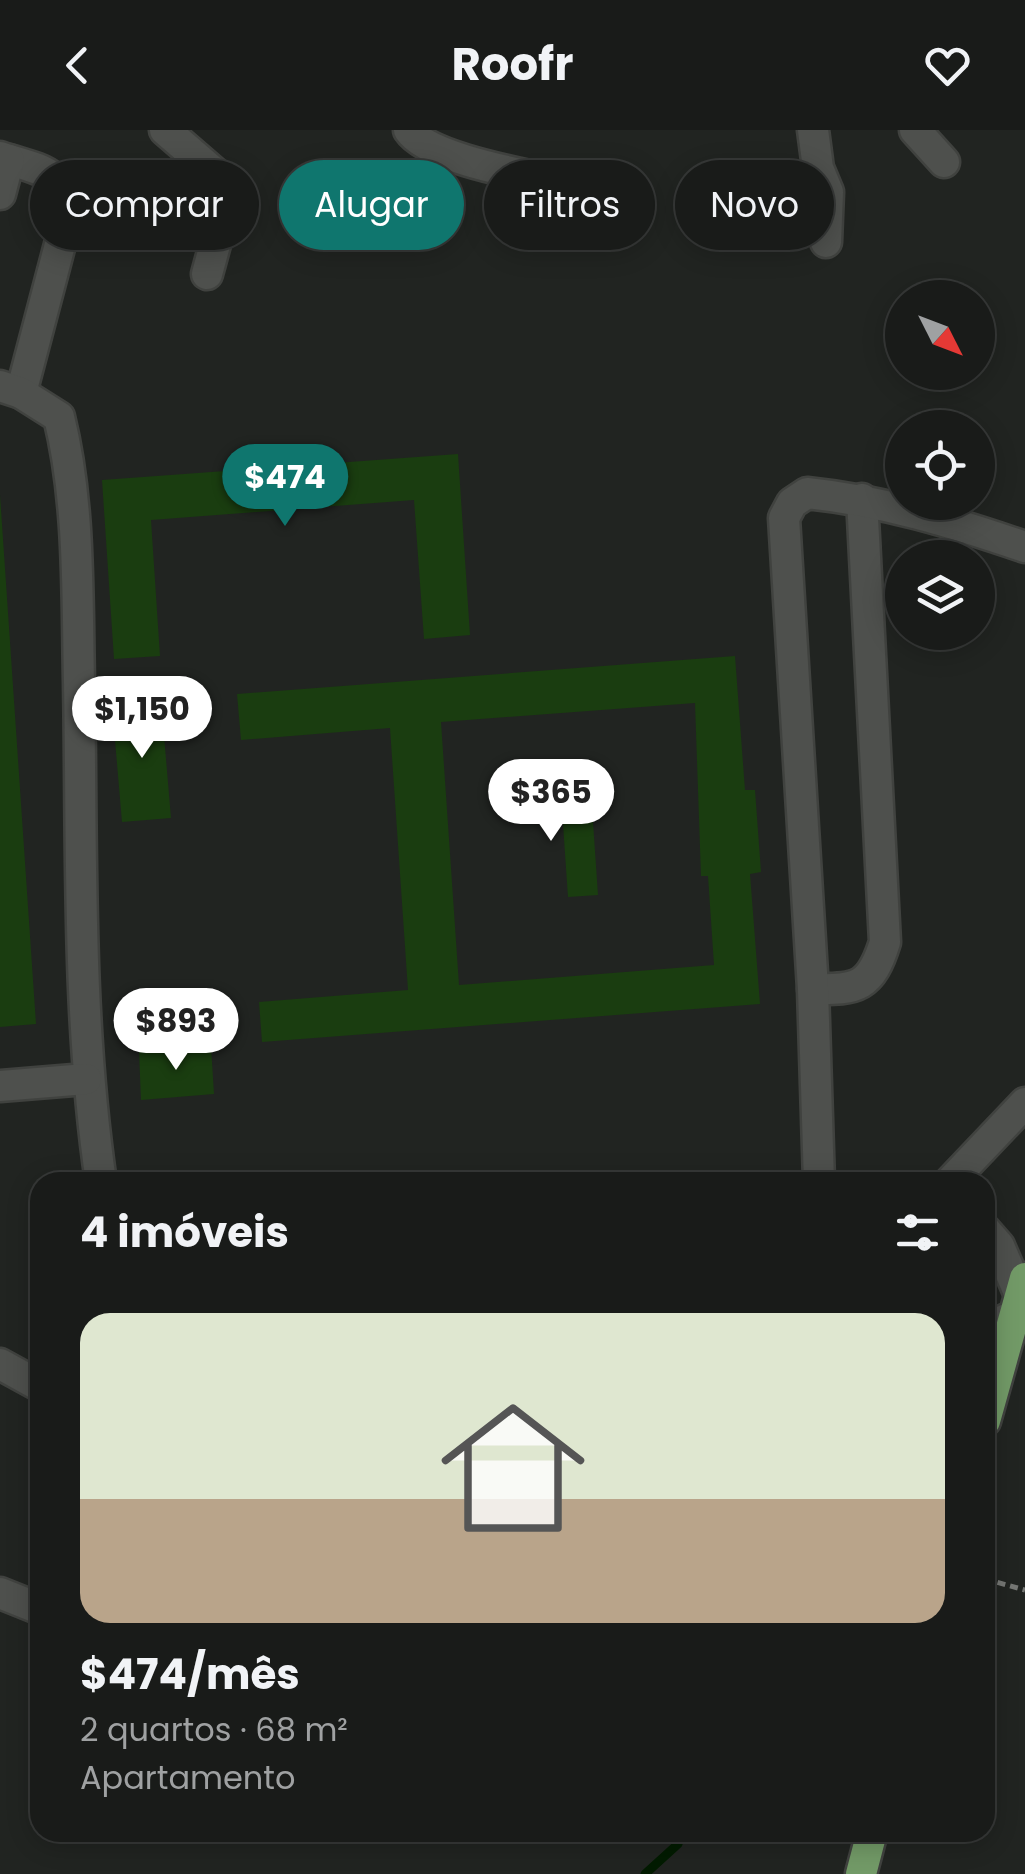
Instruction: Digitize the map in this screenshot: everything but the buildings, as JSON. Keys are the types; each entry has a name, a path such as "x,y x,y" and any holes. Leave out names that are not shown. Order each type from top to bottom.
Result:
{"main road":[{"path":"995,1385 1020,1296"},
{"path":"860,1874 869,1842"}],"street":[{"path":"164,130 224,182 223,215 207,274"},
{"path":"409,130 417,140 444,152 484,163"},
{"path":"813,130 817,160"},
{"path":"915,130 944,162"},
{"path":"0,194 4,158 52,174 66,192 68,214 10,390 59,417 68,454 77,613 86,1078 100,1172"},
{"path":"819,1172 813,988 784,518 792,503 807,492 862,498 932,515 1025,547"},
{"path":"813,988 851,990 876,972 886,942 862,498"},
{"path":"0,1086 86,1078"},
{"path":"959,1172 1025,1103"},
{"path":"995,1241 1020,1296 995,1320"},
{"path":"0,1364 30,1380"},
{"path":"0,1594 30,1605"}],"path":[{"path":"995,1582 1025,1590"}],"waterway":[{"path":"645,1874 678,1842"}]}
